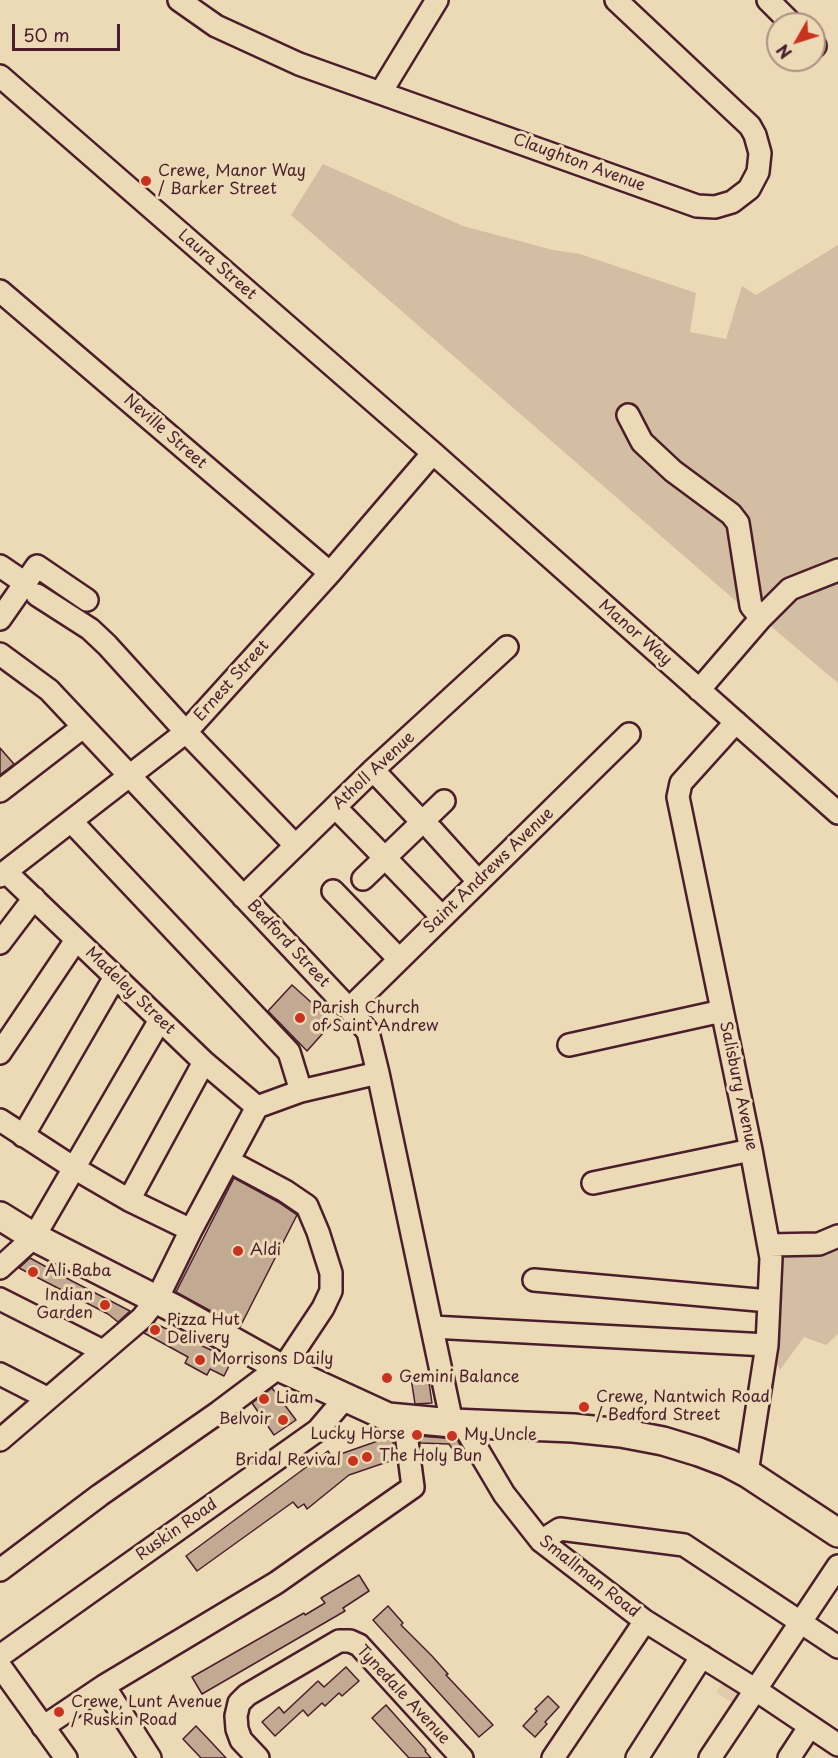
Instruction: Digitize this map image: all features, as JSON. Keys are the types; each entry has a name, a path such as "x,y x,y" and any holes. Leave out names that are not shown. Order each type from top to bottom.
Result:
{"main road":[{"path":"0,1216 34,1237 157,1299 281,1367 388,1417 457,1423 573,1428 642,1437 699,1452 728,1463 838,1533"}],"street":[{"name":"Claughton Avenue","path":"179,0 216,26 299,64 697,206 715,207 732,202 748,189 758,171 760,153 750,126 616,0"},
{"path":"381,92 437,0"},
{"path":"768,0 780,12"},
{"name":"Laura Street","path":"1,80 433,453"},
{"name":"Neville Street","path":"0,291 330,573"},
{"path":"628,415 642,442 673,471 731,514 738,523 751,606 761,618"},
{"name":"Ernest Street","path":"3,874 186,732 330,573 433,453"},
{"name":"Manor Way","path":"433,453 838,813"},
{"path":"0,566 90,629 107,645 186,732 295,845"},
{"path":"0,619 31,589 37,566 87,600"},
{"path":"699,690 761,618 790,589 838,570"},
{"name":"Atholl Avenue","path":"243,897 373,770 507,647"},
{"name":"Bedford Street","path":"0,654 49,690 131,775 368,1032 432,1328 457,1423"},
{"name":"Salisbury Avenue","path":"736,722 681,783 678,797 771,1258 767,1345 747,1473"},
{"path":"0,791 83,727"},
{"name":"Saint Andrews Avenue","path":"349,1009 629,734"},
{"path":"373,770 478,881"},
{"path":"335,807 442,917"},
{"path":"367,883 447,807"},
{"path":"70,821 289,1052 301,1091"},
{"name":"Madeley Street","path":"3,874 34,898 204,1062 257,1107"},
{"path":"333,891 399,959"},
{"path":"0,943 34,898"},
{"path":"0,1053 76,940"},
{"path":"23,1136 115,977"},
{"path":"569,1045 722,1011"},
{"path":"0,1268 34,1237 160,1020"},
{"path":"129,1200 204,1062"},
{"path":"0,1440 142,1318 157,1299 257,1107 301,1091 378,1073"},
{"path":"0,1120 129,1200 191,1230"},
{"path":"592,1182 751,1150"},
{"path":"0,1570 100,1495 281,1367 323,1308 331,1291 331,1273 307,1206 285,1191 240,1167"},
{"path":"769,1245 819,1244 838,1236"},
{"path":"534,1280 769,1302"},
{"path":"0,1299 103,1351"},
{"path":"432,1328 767,1345"},
{"path":"0,1374 47,1398"},
{"name":"Ruskin Road","path":"0,1656 318,1430 346,1397"},
{"path":"44,1726 104,1686 276,1583 413,1487 405,1418"},
{"name":"Smallman Road","path":"457,1423 504,1494 541,1541 645,1621 756,1690 838,1745"},
{"path":"541,1541 560,1528 684,1545 838,1647"},
{"path":"710,1758 838,1566"},
{"path":"557,1757 645,1621"},
{"name":"Tynedale Avenue","path":"258,1758 241,1740 237,1729 236,1716 239,1703 247,1695 339,1641 350,1641 359,1645 462,1758"},
{"path":"637,1758 702,1656"},
{"path":"0,1666 66,1758"},
{"path":"104,1686 150,1758"},
{"path":"789,1758 810,1726"}],"shaded area":[{"path":"323,164 463,226 553,250 580,254 696,293 690,332 726,339 742,286 756,295 838,245 838,683 761,618 745,609 291,215"},
{"path":"838,1236 838,1334 826,1345 804,1337 780,1370 767,1345 769,1245"},
{"path":"724,1681 740,1692 732,1703 716,1692"}],"building":[{"path":"0,748 14,764 0,775"},
{"name":"Parish Church of Saint Andrew","path":"292,985 333,1022 307,1051 268,1011"},
{"name":"Aldi","path":"234,1178 297,1215 240,1327 176,1292"},
{"path":"30,1258 130,1311 118,1322 108,1314 19,1268"},
{"path":"154,1323 232,1360 224,1376 210,1369 207,1375 185,1363 188,1357 144,1333"},
{"path":"428,1376 432,1403 415,1404 411,1378"},
{"path":"272,1388 296,1420 274,1435 252,1403"},
{"path":"392,1436 396,1459 349,1475 307,1509 304,1504 298,1508 293,1502 197,1571 186,1556 328,1451 332,1457"},
{"path":"419,1436 457,1439 462,1449 455,1453 449,1444 420,1443"},
{"path":"359,1575 369,1591 343,1608 345,1611 202,1694 192,1677 325,1603 321,1598"},
{"path":"388,1606 403,1623 401,1625 432,1656 448,1674 446,1675 493,1725 479,1737 373,1620"},
{"path":"346,1667 359,1681 342,1696 339,1693 325,1706 322,1703 308,1716 303,1710 275,1736 262,1722 279,1707 284,1713 318,1681 324,1687"},
{"path":"548,1696 559,1707 535,1737 523,1726"},
{"path":"386,1705 431,1758 409,1758 372,1718"},
{"path":"196,1726 226,1758 201,1758 183,1739"}],"place":[{"name":"Crewe, Manor Way / Barker Street","path":"146,181"},
{"name":"Parish Church of Saint Andrew","path":"300,1018"},
{"name":"Aldi","path":"238,1251"},
{"name":"Ali Baba","path":"33,1272"},
{"name":"Indian Garden","path":"105,1305"},
{"name":"Pizza Hut Delivery","path":"155,1330"},
{"name":"Morrisons Daily","path":"200,1360"},
{"name":"Gemini Balance","path":"387,1378"},
{"name":"Liam","path":"264,1399"},
{"name":"Crewe, Nantwich Road / Bedford Street","path":"584,1407"},
{"name":"Belvoir","path":"283,1420"},
{"name":"Lucky Horse","path":"417,1435"},
{"name":"My Uncle","path":"452,1436"},
{"name":"The Holy Bun","path":"367,1457"},
{"name":"Bridal Revival","path":"353,1461"},
{"name":"Crewe, Lunt Avenue / Ruskin Road","path":"59,1712"}]}
